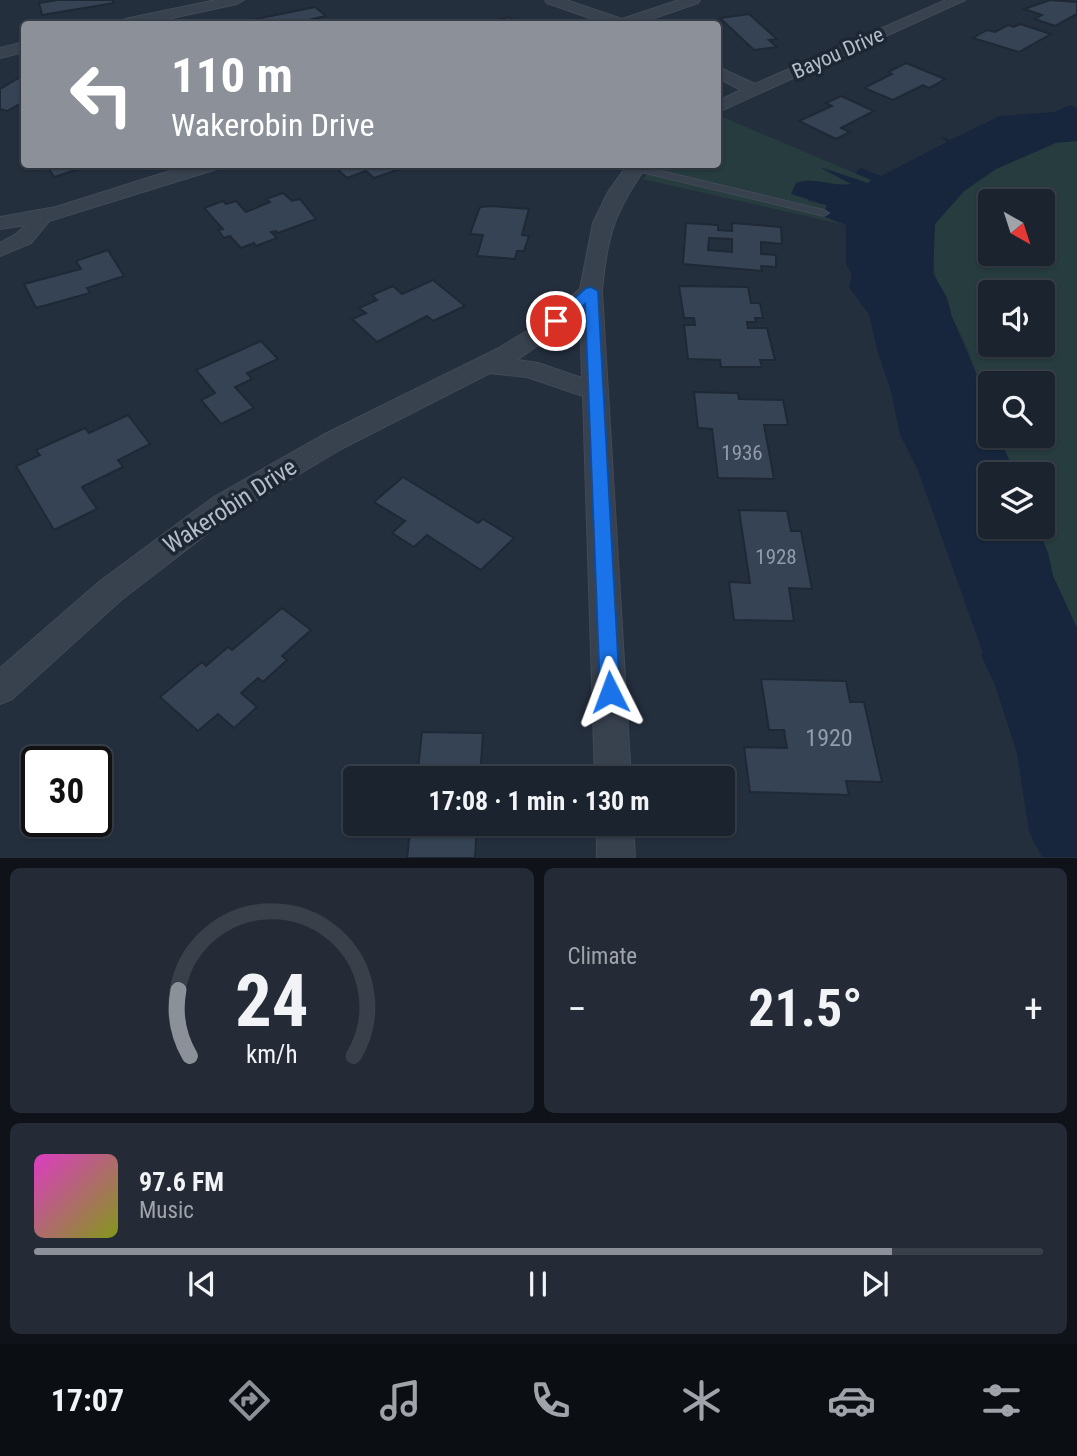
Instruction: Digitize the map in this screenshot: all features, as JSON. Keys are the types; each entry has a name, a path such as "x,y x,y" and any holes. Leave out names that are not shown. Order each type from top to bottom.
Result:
{"street":[{"path":"139,21 237,0"},
{"path":"552,0 613,21"},
{"path":"631,21 693,0"},
{"name":"Bayou Drive","path":"721,106 958,0"},
{"path":"0,53 21,48"},
{"path":"721,74 754,90"},
{"path":"0,223 40,218 200,168"},
{"path":"612,766 591,291 595,250 605,217 616,194 636,168"},
{"path":"0,250 33,232 40,218"},
{"name":"Wakerobin Drive","path":"0,690 110,591 224,505 332,442 488,365 543,331 591,291"},
{"path":"488,365 529,369 594,391"},
{"path":"615,836 616,858"}],"lane":[{"path":"646,168 824,213"}],"green space":[{"path":"721,116 871,180 869,183 863,183 821,168 852,184 806,180 808,201 828,206 822,216 846,225 642,179 653,168 721,168"},
{"path":"1061,141 1077,141 1077,628 1053,576 1042,539 1055,539 1055,462 1010,462 1004,448 1055,448 1055,371 978,371 978,379 947,298 935,281 935,224 964,191 996,169"}],"water":[{"path":"1070,105 1077,108 1077,141 1055,143 996,169 964,191 935,224 933,273 947,298 952,317 978,378 978,448 1004,448 1010,462 978,462 978,539 1042,539 1053,576 1077,628 1077,857 1042,857 1029,832 1017,753 995,685 981,655 983,653 917,468 900,435 891,391 869,315 849,287 852,274 846,264 846,225 822,216 827,205 791,194 796,183 803,181 851,184 820,167 868,183 871,180 855,173 861,168 881,176 947,142 942,138 950,140 1000,116 1054,112"}],"building":[{"path":"58,0 112,0 114,3 42,15 39,3"},
{"path":"1050,0 1077,2 1077,14 1055,26 1035,19 1042,15 1024,9"},
{"path":"315,7 326,16 304,21 247,21"},
{"path":"749,14 777,39 769,40 777,47 754,50 720,18"},
{"path":"508,17 517,21 494,21"},
{"path":"1020,24 1051,34 1019,52 973,38 987,30 995,32 1008,25 1014,27"},
{"path":"906,63 945,79 929,88 923,85 893,100 864,88 892,74 888,72"},
{"path":"21,77 21,104 7,111 0,109 0,89"},
{"path":"841,96 874,111 841,128 850,132 836,139 799,121 832,106 826,103"},
{"path":"48,168 79,169 54,177"},
{"path":"336,168 403,168 374,178 366,171 347,178"},
{"path":"283,193 292,201 300,199 316,219 278,233 271,232 277,238 256,246 254,243 241,248 230,236 224,238 218,230 223,229 204,208 223,201 226,204 236,201 246,212 270,202 266,199"},
{"path":"480,207 529,209 522,235 529,236 524,251 517,251 515,259 477,256 483,235 470,234"},
{"path":"686,223 718,225 718,230 732,231 732,223 781,227 782,244 761,242 761,254 776,255 776,267 761,266 762,271 683,264","holes":["709,238 732,239 732,252 708,250"]},
{"path":"108,250 124,276 87,288 90,293 36,308 24,284 81,269 76,261"},
{"path":"433,280 465,306 433,321 427,316 377,342 352,319 366,313 359,308 377,300 372,295 393,286 402,294"},
{"path":"679,286 748,287 751,303 760,303 763,318 755,318 756,322 747,322 748,328 767,328 775,360 760,360 762,367 721,367 720,360 688,359 684,325 695,325 694,318 684,318"},
{"path":"261,341 278,359 247,373 252,379 235,387 254,408 221,424 201,400 215,393 196,370"},
{"path":"694,392 738,393 739,399 783,400 788,425 764,425 774,479 718,478 712,429 698,428"},
{"path":"128,415 150,444 118,460 123,467 82,487 97,509 54,530 16,466 40,455 36,450 85,428 89,433"},
{"path":"403,477 478,523 483,519 514,538 481,570 427,535 414,547 392,533 405,521 374,502"},
{"path":"739,510 787,511 791,531 801,531 812,589 789,588 794,621 734,620 729,582 750,583"},
{"path":"282,608 311,630 282,656 287,660 263,682 258,678 241,693 257,707 234,728 218,714 198,731 160,697 202,662 206,666 228,647 232,650"},
{"path":"761,679 846,681 850,702 864,702 882,782 846,781 849,795 750,792 744,747 787,748 784,730 769,730"},
{"path":"422,732 483,733 481,766 418,766"},
{"path":"410,836 476,836 475,858 407,858"}],"route":[{"path":"556,321 591,291 610,692"}]}
